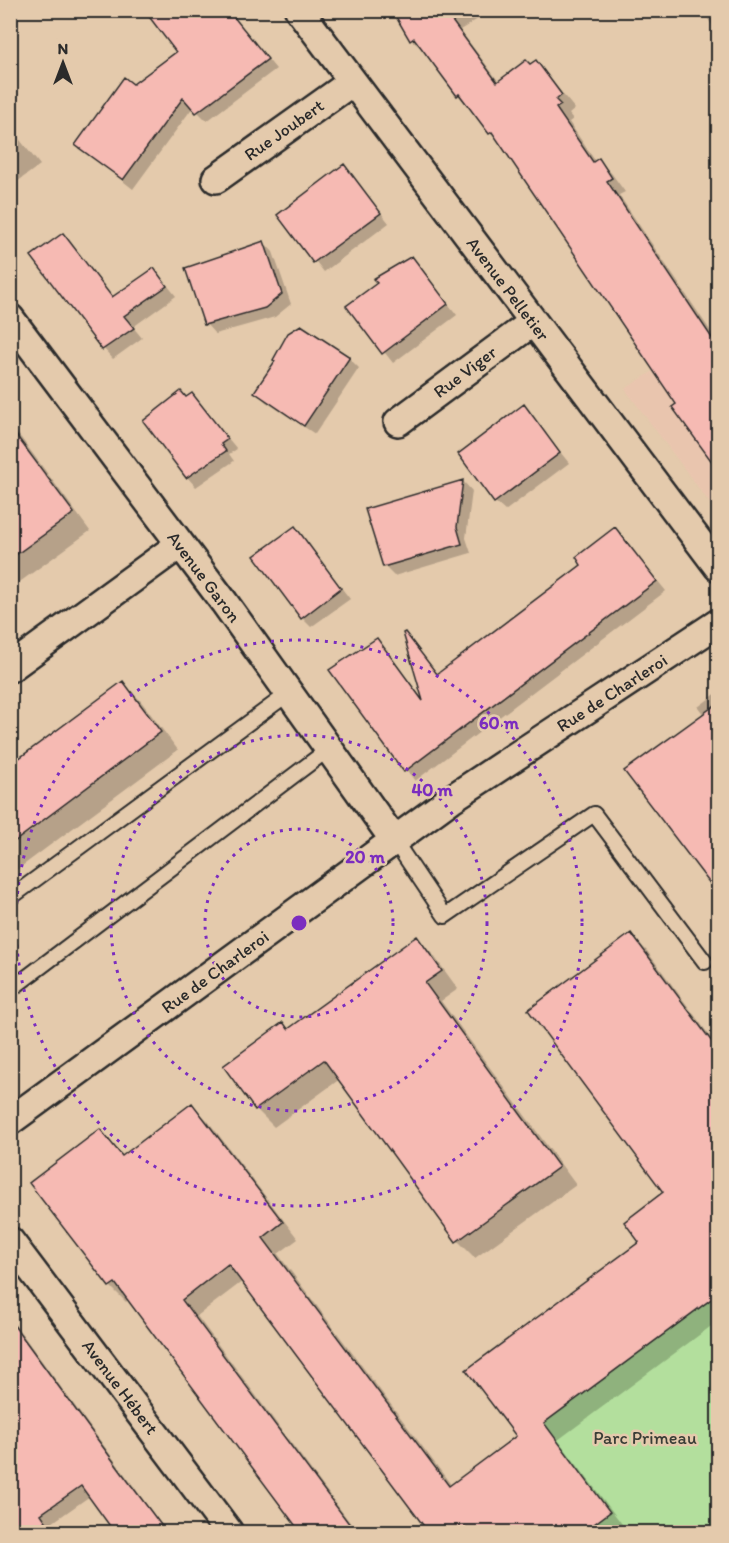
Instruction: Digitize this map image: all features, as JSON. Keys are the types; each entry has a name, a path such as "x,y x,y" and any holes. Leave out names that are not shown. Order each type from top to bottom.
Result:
{"street":[{"name":"Avenue Pelletier","path":"298,10 718,567"},
{"name":"Rue Joubert","path":"216,179 352,82"},
{"name":"Avenue Garon","path":"10,318 179,545 225,602 394,840"},
{"name":"Rue Viger","path":"398,422 533,322"},
{"path":"10,668 179,545"},
{"name":"Rue de Charleroi","path":"10,1121 458,794 718,623"},
{"name":"Avenue Hébert","path":"10,1241 229,1533"}],"lane":[{"path":"10,898 289,693"},
{"path":"10,990 330,748"},
{"path":"394,840 445,916 594,814 705,962"}],"shaded area":[{"path":"718,330 718,514 625,389"}],"green space":[{"name":"Parc Primeau","path":"718,1294 718,1532 582,1532 544,1423"}],"building":[{"path":"144,10 229,11 268,59 196,113 183,98 123,180 75,145 124,77 133,84 176,52"},
{"path":"392,10 444,10 497,82 526,60 530,64 536,60 562,95 556,100 561,105 556,108 593,162 599,158 612,178 607,181 718,347 718,470 672,407 676,404 492,132 489,134 459,94 457,96 414,38 410,41"},
{"path":"344,164 381,213 313,263 277,215"},
{"path":"63,233 112,297 154,268 167,286 124,316 134,328 102,350 31,256"},
{"path":"264,241 282,294 265,308 204,325 185,268"},
{"path":"412,256 448,304 382,354 346,306 377,283 373,279"},
{"path":"301,325 350,357 304,426 254,392 275,361 273,360 288,333"},
{"path":"181,391 186,397 192,393 228,439 221,444 226,451 186,478 143,421"},
{"path":"524,404 560,453 494,503 458,454"},
{"path":"10,427 74,513 10,559"},
{"path":"463,480 457,527 462,544 383,567 365,509"},
{"path":"295,526 341,588 301,619 254,556"},
{"path":"615,527 657,581 404,772 329,670 377,638 423,701 403,633 405,632 437,674 581,565 576,557"},
{"path":"123,681 161,732 10,845 10,765"},
{"path":"718,703 718,894 624,771"},
{"path":"631,933 718,1050 718,1294 544,1423 610,1512 582,1533 429,1533 228,1264 182,1300 356,1533 301,1533 115,1283 109,1287 29,1183 100,1129 122,1156 192,1103 283,1222 263,1238 449,1486 516,1436 466,1370 639,1242 624,1222 663,1192 528,1010"},
{"path":"417,936 442,971 425,983 559,1167 456,1242 324,1060 255,1110 223,1066 283,1022 288,1029"},
{"path":"10,1320 167,1533 115,1533 81,1486 41,1514 54,1533 10,1533"}]}
